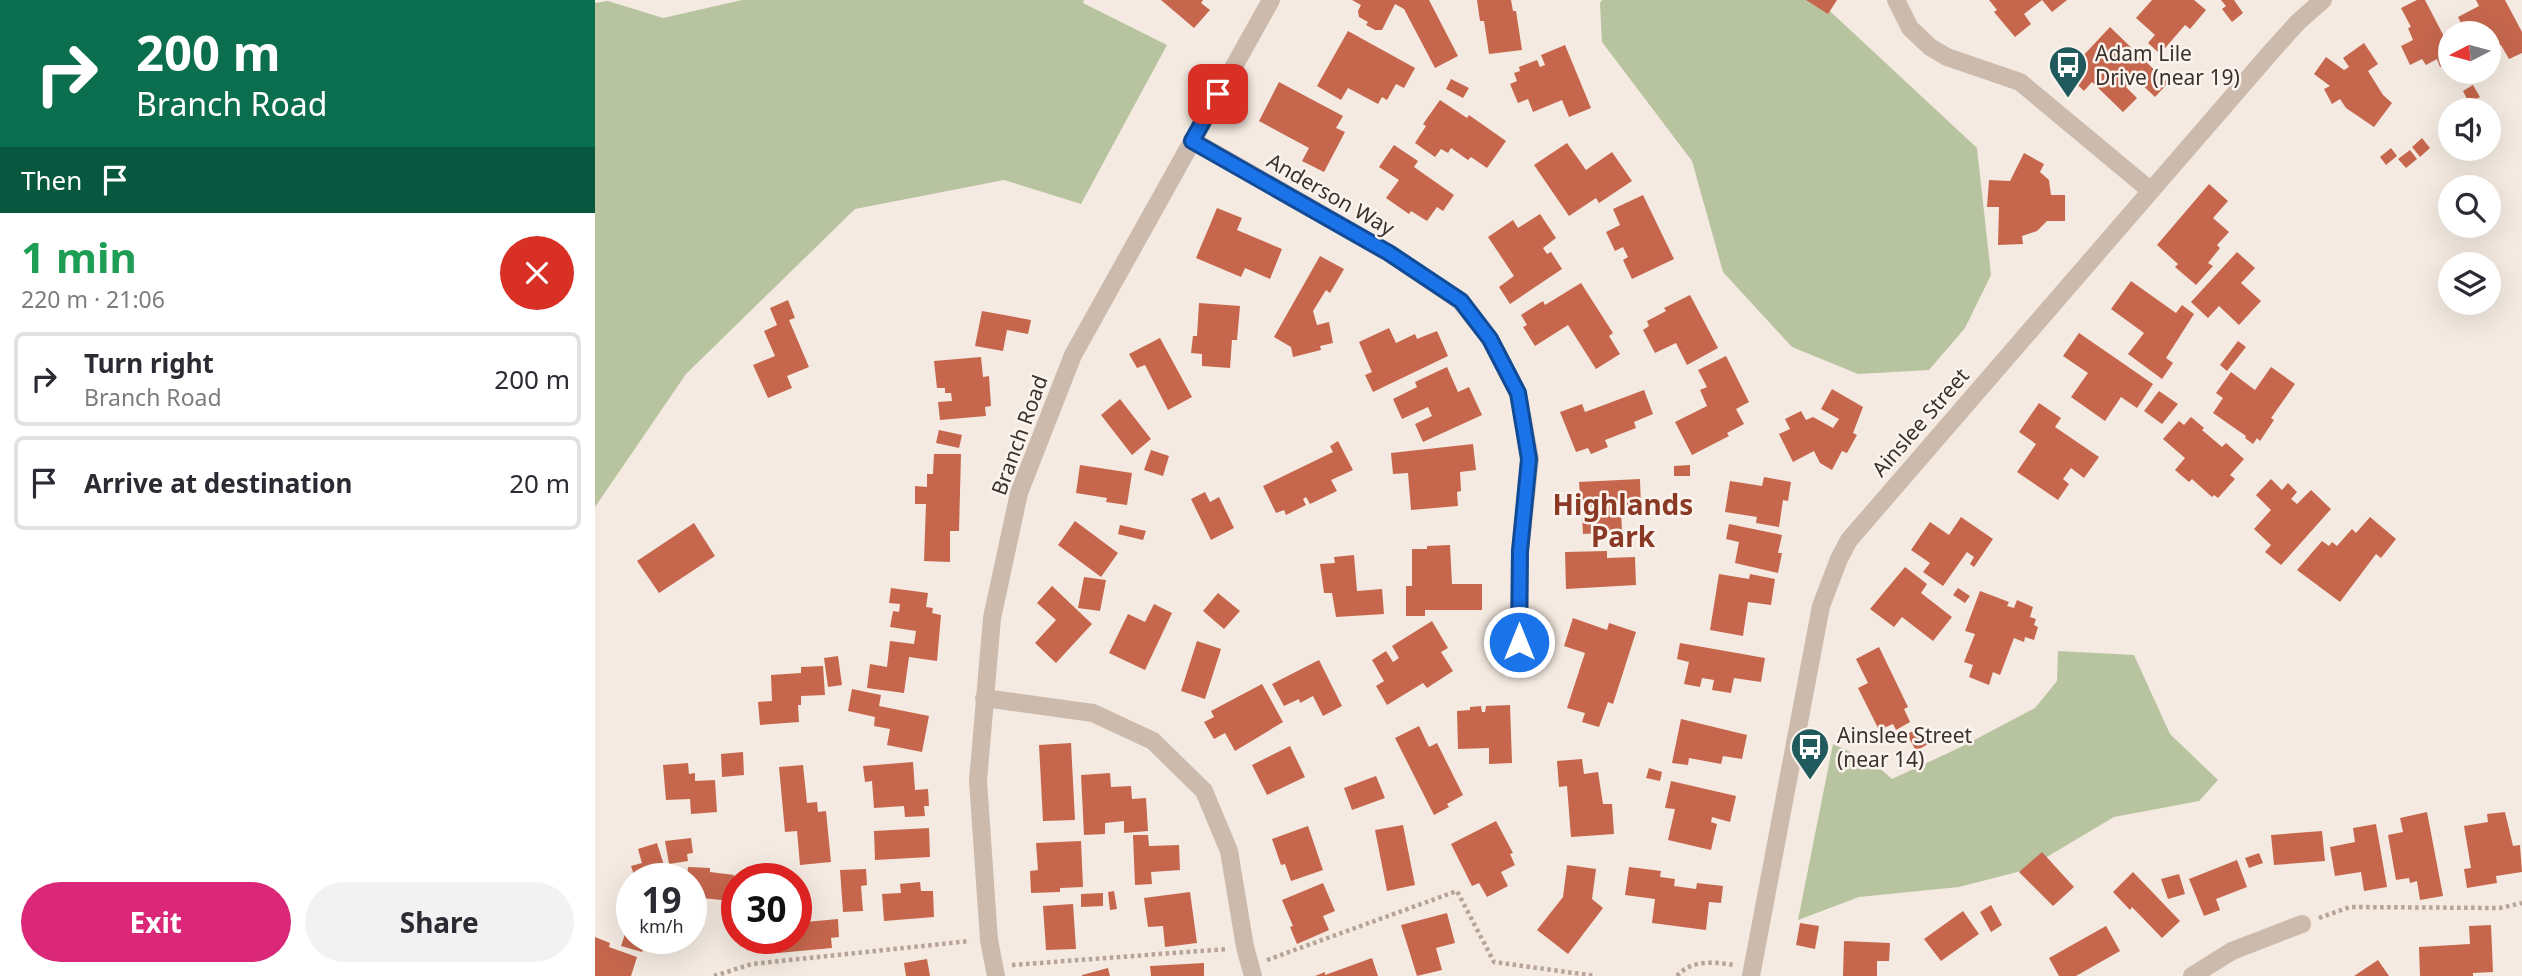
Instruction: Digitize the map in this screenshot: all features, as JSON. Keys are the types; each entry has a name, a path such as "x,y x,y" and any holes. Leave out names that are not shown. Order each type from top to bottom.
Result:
{"street":[{"name":"Branch Road","path":"995,971 989,940 978,781 992,618 1019,493 1073,355 1271,0"},
{"path":"1896,0 1910,27 1930,47 1947,57 2020,82 2151,191"},
{"name":"Ainslee Street","path":"1751,972 1821,606 1849,540 2271,52 2298,22 2323,0"},
{"name":"Anderson Way","path":"1192,141 1389,253 1461,301 1490,339 1518,393 1529,459 1520,551 1519,642"},
{"path":"984,698 1093,713 1153,741 1203,791 1229,851 1245,947 1252,971"},
{"path":"2192,976 2232,951 2302,924"}],"path":[{"path":"1252,971 1457,891 1494,962 1596,976"},
{"path":"2302,924 2350,907 2500,908 2522,903"},
{"path":"714,976 752,964 989,940"},
{"path":"995,971 1245,947"},
{"path":"1677,976 1681,971 1706,961 1751,972"}],"green space":[{"path":"742,0 1084,0 1083,3 1167,45 1081,204 1004,180 855,209 686,374 595,507 595,3 608,1 663,18"},
{"path":"1602,0 1818,0 1977,148 1991,275 1965,328 1929,370 1858,374 1792,347 1723,272 1692,161 1602,42"},
{"path":"2058,651 2134,655 2170,734 2218,780 2199,801 2114,817 2025,870 1959,887 1859,897 1798,920 1833,744 1874,763 1892,779 2035,708 2057,681"}],"building":[{"path":"1161,0 1203,0 1201,3 1210,10 1194,28"},
{"path":"1352,0 1429,0 1458,56 1435,68 1404,9 1395,4 1382,30 1375,30 1359,17 1361,5"},
{"path":"1477,0 1511,0 1513,11 1516,11 1522,50 1489,54 1484,21 1480,21"},
{"path":"1806,0 1837,0 1828,14"},
{"path":"1989,0 2042,0 2024,14 2031,24 2015,37 1994,12 1997,10"},
{"path":"2042,0 2067,0 2052,12"},
{"path":"2152,0 2194,0 2206,10 2190,29 2185,25 2160,54 2148,43 2155,35 2136,18"},
{"path":"2221,0 2234,0 2243,13 2232,22 2222,9 2226,6"},
{"path":"2417,0 2425,0 2438,25 2438,62 2437,59 2426,65 2422,59 2410,65 2401,46 2413,40 2408,28 2411,27 2401,8"},
{"path":"2476,0 2505,0 2522,32 2522,53 2509,59 2501,45 2501,21 2460,21 2458,17 2479,6"},
{"path":"2110,27 2168,83 2155,97 2134,77 2126,87 2137,98 2123,112 2092,82 2084,91 2066,74"},
{"path":"1348,31 1415,68 1404,88 1396,84 1387,100 1382,97 1378,104 1348,88 1341,100 1317,86"},
{"path":"2364,43 2378,64 2368,71 2383,95 2392,103 2374,127 2346,108 2340,99 2332,104 2324,89 2330,86 2314,74 2326,57 2344,70 2349,67 2343,58"},
{"path":"1565,45 1591,108 1569,117 1562,100 1533,112 1528,99 1518,103 1510,84 1517,81 1514,73 1520,71 1519,67 1537,60 1540,67 1545,65 1541,55"},
{"path":"1451,79 1469,88 1463,98 1446,89"},
{"path":"1279,82 1343,116 1336,128 1345,132 1324,172 1302,161 1309,148 1259,121"},
{"path":"2473,85 2480,97 2466,98 2463,91"},
{"path":"1440,100 1467,118 1469,115 1506,141 1487,168 1471,157 1468,160 1451,148 1448,153 1441,149 1435,157 1415,143 1426,126 1423,124"},
{"path":"2422,138 2430,148 2420,157 2412,147"},
{"path":"1567,143 1586,170 1612,152 1632,181 1599,203 1596,198 1569,216 1534,165"},
{"path":"1394,145 1418,161 1414,167 1454,195 1443,211 1437,207 1427,221 1411,211 1409,214 1386,198 1399,180 1379,167"},
{"path":"2391,148 2397,156 2386,165 2380,157"},
{"path":"2410,150 2417,159 2406,168 2398,159"},
{"path":"2024,153 2044,164 2040,172 2049,180 2051,195 2065,195 2065,221 2047,221 2037,231 2022,236 2023,244 1998,245 1999,207 1987,207 1989,180 2010,181"},
{"path":"2209,184 2228,201 2213,218 2229,232 2217,245 2220,248 2208,263 2213,266 2196,285 2175,267 2178,264 2157,245"},
{"path":"1643,195 1674,259 1632,279 1623,260 1628,257 1623,247 1615,251 1606,232 1620,225 1613,209"},
{"path":"1217,208 1242,218 1237,230 1282,249 1270,279 1245,268 1241,277 1196,258"},
{"path":"1540,214 1556,238 1543,248 1547,254 1551,252 1562,269 1510,304 1499,287 1514,276 1488,237 1513,220 1518,228"},
{"path":"2237,252 2255,268 2241,283 2261,301 2239,325 2219,306 2208,318 2191,302"},
{"path":"1320,256 1344,269 1330,293 1326,290 1313,311 1317,325 1329,322 1333,343 1320,346 1321,350 1293,357 1291,347 1274,337"},
{"path":"2131,281 2176,313 2182,305 2194,314 2166,358 2173,363 2162,379 2128,354 2144,333 2111,309"},
{"path":"1581,283 1613,333 1609,336 1620,354 1596,369 1568,325 1535,346 1523,327 1527,325 1521,315 1543,301 1545,305"},
{"path":"1690,295 1718,348 1687,365 1676,343 1655,353 1643,330 1649,326 1647,321 1666,311 1664,308"},
{"path":"788,300 795,318 789,320 809,367 787,376 792,388 768,398 753,365 775,356 764,331 777,325 770,308"},
{"path":"1199,303 1240,306 1237,340 1232,340 1230,368 1202,366 1202,354 1191,353 1193,336 1197,336"},
{"path":"982,311 1031,320 1028,334 1007,330 1003,351 975,346"},
{"path":"1389,328 1396,343 1415,334 1417,339 1437,331 1448,356 1373,392 1365,375 1372,372 1359,342"},
{"path":"2079,333 2153,384 2137,408 2121,397 2105,421 2071,397 2088,373 2063,356"},
{"path":"1160,338 1192,397 1168,410 1145,365 1137,368 1129,354"},
{"path":"2238,341 2246,347 2227,371 2220,365"},
{"path":"1726,356 1749,402 1736,409 1744,424 1727,433 1729,436 1692,455 1675,422 1707,406 1700,390 1707,387 1698,370"},
{"path":"981,357 983,377 989,376 991,406 985,407 986,416 940,420 938,402 952,401 951,393 945,393 945,388 937,388 934,361"},
{"path":"1447,367 1458,392 1469,387 1482,415 1423,442 1415,424 1432,416 1428,407 1402,419 1393,399 1417,387 1415,382"},
{"path":"2271,367 2295,384 2271,418 2274,420 2260,441 2257,438 2253,444 2213,413 2223,398 2216,393 2231,372 2255,390"},
{"path":"1832,389 1863,407 1853,433 1857,435 1847,453 1842,451 1832,470 1820,463 1814,451 1793,462 1779,434 1790,429 1785,419 1801,411 1806,420 1813,417 1833,428 1839,419 1821,409"},
{"path":"1644,390 1653,414 1634,422 1636,428 1605,440 1608,447 1591,454 1588,448 1576,452 1560,412 1582,404 1585,412"},
{"path":"2159,391 2178,404 2162,424 2144,411"},
{"path":"1120,399 1151,439 1132,455 1101,415"},
{"path":"2039,403 2061,418 2055,427 2099,457 2084,478 2071,468 2063,479 2069,484 2058,500 2017,472 2036,444 2019,432"},
{"path":"2191,417 2222,447 2226,443 2244,459 2230,475 2235,479 2218,498 2214,495 2212,497 2192,479 2189,482 2175,470 2185,458 2163,439 2179,421 2184,425"},
{"path":"939,430 962,435 959,448 936,443"},
{"path":"1338,441 1353,470 1331,480 1337,491 1310,504 1306,497 1303,499 1306,505 1286,515 1284,510 1276,513 1263,486 1333,452 1330,446"},
{"path":"1473,444 1476,470 1460,472 1461,491 1457,492 1458,506 1411,510 1408,473 1393,474 1391,453"},
{"path":"1151,450 1169,456 1163,476 1144,470"},
{"path":"934,454 961,454 959,531 950,531 950,562 924,561 926,504 915,504 915,486 927,487 927,474 933,474"},
{"path":"1080,465 1132,473 1127,505 1106,502 1107,498 1076,493"},
{"path":"1690,465 1690,476 1674,476 1674,466"},
{"path":"1764,477 1791,482 1788,501 1783,500 1779,527 1756,523 1757,517 1725,512 1730,481 1762,486"},
{"path":"1640,479 1641,510 1621,511 1622,532 1583,534 1582,515 1593,515 1592,507 1581,508 1579,482"},
{"path":"2271,479 2282,490 2288,483 2297,492 2291,499 2297,504 2311,490 2331,509 2281,565 2265,552 2271,545 2254,529 2271,510 2256,495"},
{"path":"1205,492 1210,502 1219,497 1234,528 1211,540 1191,499"},
{"path":"1961,517 1993,539 1974,567 1970,564 1974,557 1967,552 1943,586 1923,572 1930,563 1911,550 1930,522 1949,535"},
{"path":"2370,517 2396,539 2381,558 2376,554 2340,602 2297,570 2322,541 2329,546 2332,542 2337,546 2352,529 2356,533"},
{"path":"1075,521 1118,553 1101,577 1058,545"},
{"path":"694,523 715,556 659,593 637,561"},
{"path":"1729,524 1782,535 1778,573 1735,563 1739,542 1726,539"},
{"path":"1120,525 1146,531 1143,540 1118,534"},
{"path":"1450,545 1452,584 1482,584 1482,610 1425,610 1425,616 1406,616 1406,586 1412,586 1412,549"},
{"path":"1607,551 1607,558 1635,557 1636,585 1566,589 1565,552"},
{"path":"1354,555 1357,591 1382,589 1384,614 1336,617 1332,593 1324,593 1320,564 1335,563 1334,557"},
{"path":"1905,567 1927,584 1921,593 1952,617 1933,641 1902,617 1894,627 1870,609"},
{"path":"1719,574 1749,579 1750,574 1775,579 1771,605 1748,602 1743,636 1710,630"},
{"path":"1084,577 1106,580 1100,611 1078,608"},
{"path":"1052,586 1092,624 1056,663 1035,643 1056,620 1037,603"},
{"path":"891,588 928,593 926,607 933,608 932,613 941,615 937,661 909,657 904,693 867,688 870,664 887,667 890,641 914,644 916,631 890,627 893,611 899,612 900,604 889,603"},
{"path":"1958,588 1970,596 1965,603 1953,595"},
{"path":"1980,591 2009,602 2007,606 2014,608 2017,600 2033,607 2030,617 2036,619 2034,625 2038,627 2034,640 2025,637 2024,642 2014,638 2000,675 1993,672 1989,685 1969,677 1973,665 1964,662 1975,634 1965,631"},
{"path":"1218,593 1240,611 1224,629 1203,611"},
{"path":"1154,604 1172,613 1145,670 1109,653 1128,614 1145,622"},
{"path":"1573,618 1607,630 1609,623 1636,632 1613,704 1608,702 1599,727 1582,722 1585,713 1567,708 1585,653 1564,646"},
{"path":"1432,621 1448,648 1441,652 1453,671 1427,688 1423,683 1387,705 1376,686 1384,681 1372,660 1386,651 1393,662 1399,658 1392,646"},
{"path":"1197,641 1221,649 1205,699 1181,691"},
{"path":"1680,643 1765,658 1761,682 1734,678 1731,693 1712,690 1714,680 1702,678 1700,687 1684,684 1689,662 1677,659"},
{"path":"1879,647 1908,707 1904,709 1910,722 1896,730 1893,724 1879,730 1858,688 1868,683 1856,659"},
{"path":"838,656 842,685 828,687 824,658"},
{"path":"1319,660 1342,706 1323,716 1313,696 1300,703 1299,699 1284,706 1272,684"},
{"path":"823,666 825,695 801,696 801,705 798,705 799,722 760,725 758,702 772,701 771,675 801,673 801,667"},
{"path":"1262,684 1283,722 1235,751 1225,733 1214,739 1204,722 1214,717 1211,711"},
{"path":"852,689 881,695 879,706 929,716 922,752 887,745 890,729 874,726 875,717 848,711"},
{"path":"1510,705 1512,763 1489,764 1489,748 1458,749 1457,711 1481,706 1482,712 1485,712 1486,706"},
{"path":"1681,719 1747,735 1742,759 1723,756 1721,764 1689,758 1688,765 1672,763"},
{"path":"1419,726 1429,747 1437,743 1463,795 1434,815 1395,738"},
{"path":"1919,728 1928,744 1916,751 1907,734"},
{"path":"1071,743 1075,820 1043,821 1039,745"},
{"path":"1290,746 1305,777 1267,795 1252,765"},
{"path":"743,752 744,775 722,777 721,754"},
{"path":"1582,759 1584,774 1598,772 1603,804 1612,804 1614,834 1571,837 1567,786 1559,787 1557,761"},
{"path":"913,762 915,790 928,789 929,806 924,806 925,816 905,817 904,806 874,808 872,781 865,782 863,766"},
{"path":"688,763 689,774 695,773 695,781 715,780 717,812 691,814 690,799 666,800 663,765"},
{"path":"803,765 807,803 817,802 818,812 826,811 831,862 800,863 797,831 785,832 779,767"},
{"path":"1649,768 1662,772 1660,781 1646,778"},
{"path":"1110,773 1111,787 1131,786 1132,799 1146,798 1148,831 1124,833 1124,821 1105,823 1105,834 1084,835 1081,775"},
{"path":"1376,776 1385,798 1352,810 1344,788"},
{"path":"1671,781 1736,796 1730,822 1712,817 1711,822 1717,824 1711,850 1668,840 1675,809 1665,808"},
{"path":"2427,812 2443,896 2420,900 2417,881 2410,883 2409,878 2396,880 2388,835 2403,832 2400,818"},
{"path":"2505,812 2513,846 2520,845 2522,872 2496,876 2497,883 2467,888 2464,869 2471,868 2464,826 2488,822 2487,814"},
{"path":"1496,821 1513,853 1510,854 1515,865 1501,872 1508,886 1487,897 1479,883 1472,886 1451,844"},
{"path":"2376,824 2387,887 2364,891 2361,872 2335,876 2330,847 2355,842 2353,828"},
{"path":"1403,825 1415,885 1387,891 1375,830"},
{"path":"1308,826 1323,870 1291,881 1285,864 1281,865 1272,839"},
{"path":"929,828 930,857 875,860 874,831"},
{"path":"2322,831 2325,861 2274,865 2271,835"},
{"path":"1133,835 1148,835 1149,846 1179,845 1180,870 1151,872 1152,884 1135,885"},
{"path":"691,838 693,853 687,854 688,861 669,863 665,841"},
{"path":"1081,841 1083,887 1060,888 1060,892 1031,893 1030,871 1038,870 1036,843"},
{"path":"657,843 663,863 642,863 638,849"},
{"path":"2042,852 2074,887 2053,906 2019,872"},
{"path":"2259,853 2263,863 2249,868 2245,858"},
{"path":"2237,860 2247,887 2216,899 2220,910 2204,916 2189,879"},
{"path":"1567,865 1596,869 1592,899 1603,908 1568,954 1537,930 1563,897"},
{"path":"1629,867 1661,871 1660,877 1675,879 1674,886 1696,889 1697,883 1723,886 1721,903 1709,902 1706,930 1652,923 1655,899 1625,895"},
{"path":"707,868 710,868 710,872 721,873 721,900 707,899"},
{"path":"866,869 867,885 861,886 863,911 843,912 840,870"},
{"path":"2133,872 2180,921 2162,938 2113,892"},
{"path":"2179,874 2185,894 2168,899 2161,879"},
{"path":"920,882 921,891 933,891 934,917 884,921 882,894 901,893 900,884"},
{"path":"1323,883 1335,911 1323,916 1329,930 1297,944 1282,900"},
{"path":"1114,891 1117,909 1110,910 1108,892"},
{"path":"1190,892 1197,943 1165,947 1163,926 1148,927 1144,898"},
{"path":"1103,893 1103,906 1081,907 1081,894"},
{"path":"1073,904 1076,949 1046,950 1043,906"},
{"path":"1991,905 2002,925 1991,932 1980,912"},
{"path":"1963,911 1979,934 1941,961 1924,939"},
{"path":"1447,913 1455,943 1436,948 1442,970 1417,976 1401,925"},
{"path":"838,919 839,937 831,938 832,948 812,950 812,921"},
{"path":"1800,923 1819,926 1815,949 1796,945"},
{"path":"2491,925 2493,972 2473,973 2473,976 2420,976 2419,947 2470,944 2469,926"},
{"path":"2106,926 2120,951 2076,976 2059,976 2049,958"},
{"path":"595,937 610,943 609,947 616,950 616,954 637,957 631,976 595,976"},
{"path":"1844,941 1890,943 1889,961 1877,961 1877,976 1843,976"},
{"path":"1372,958 1378,976 1315,976 1325,972 1325,975"},
{"path":"927,959 930,976 906,976 904,963"},
{"path":"2378,960 2389,976 2354,976"},
{"path":"1204,963 1204,976 1151,976 1150,966"},
{"path":"1108,968 1110,976 1082,976 1082,975"}],"place":[{"name":"Adam Lile Drive (near 19)","path":"2068,99"},
{"name":"Ainslee Street (near 14)","path":"1810,781"}],"district":[{"name":"Highlands Park","path":"1623,520"}],"route":[{"path":"1218,94 1192,141 1389,253 1461,301 1490,339 1518,393 1529,459 1520,551 1519,642"}]}
